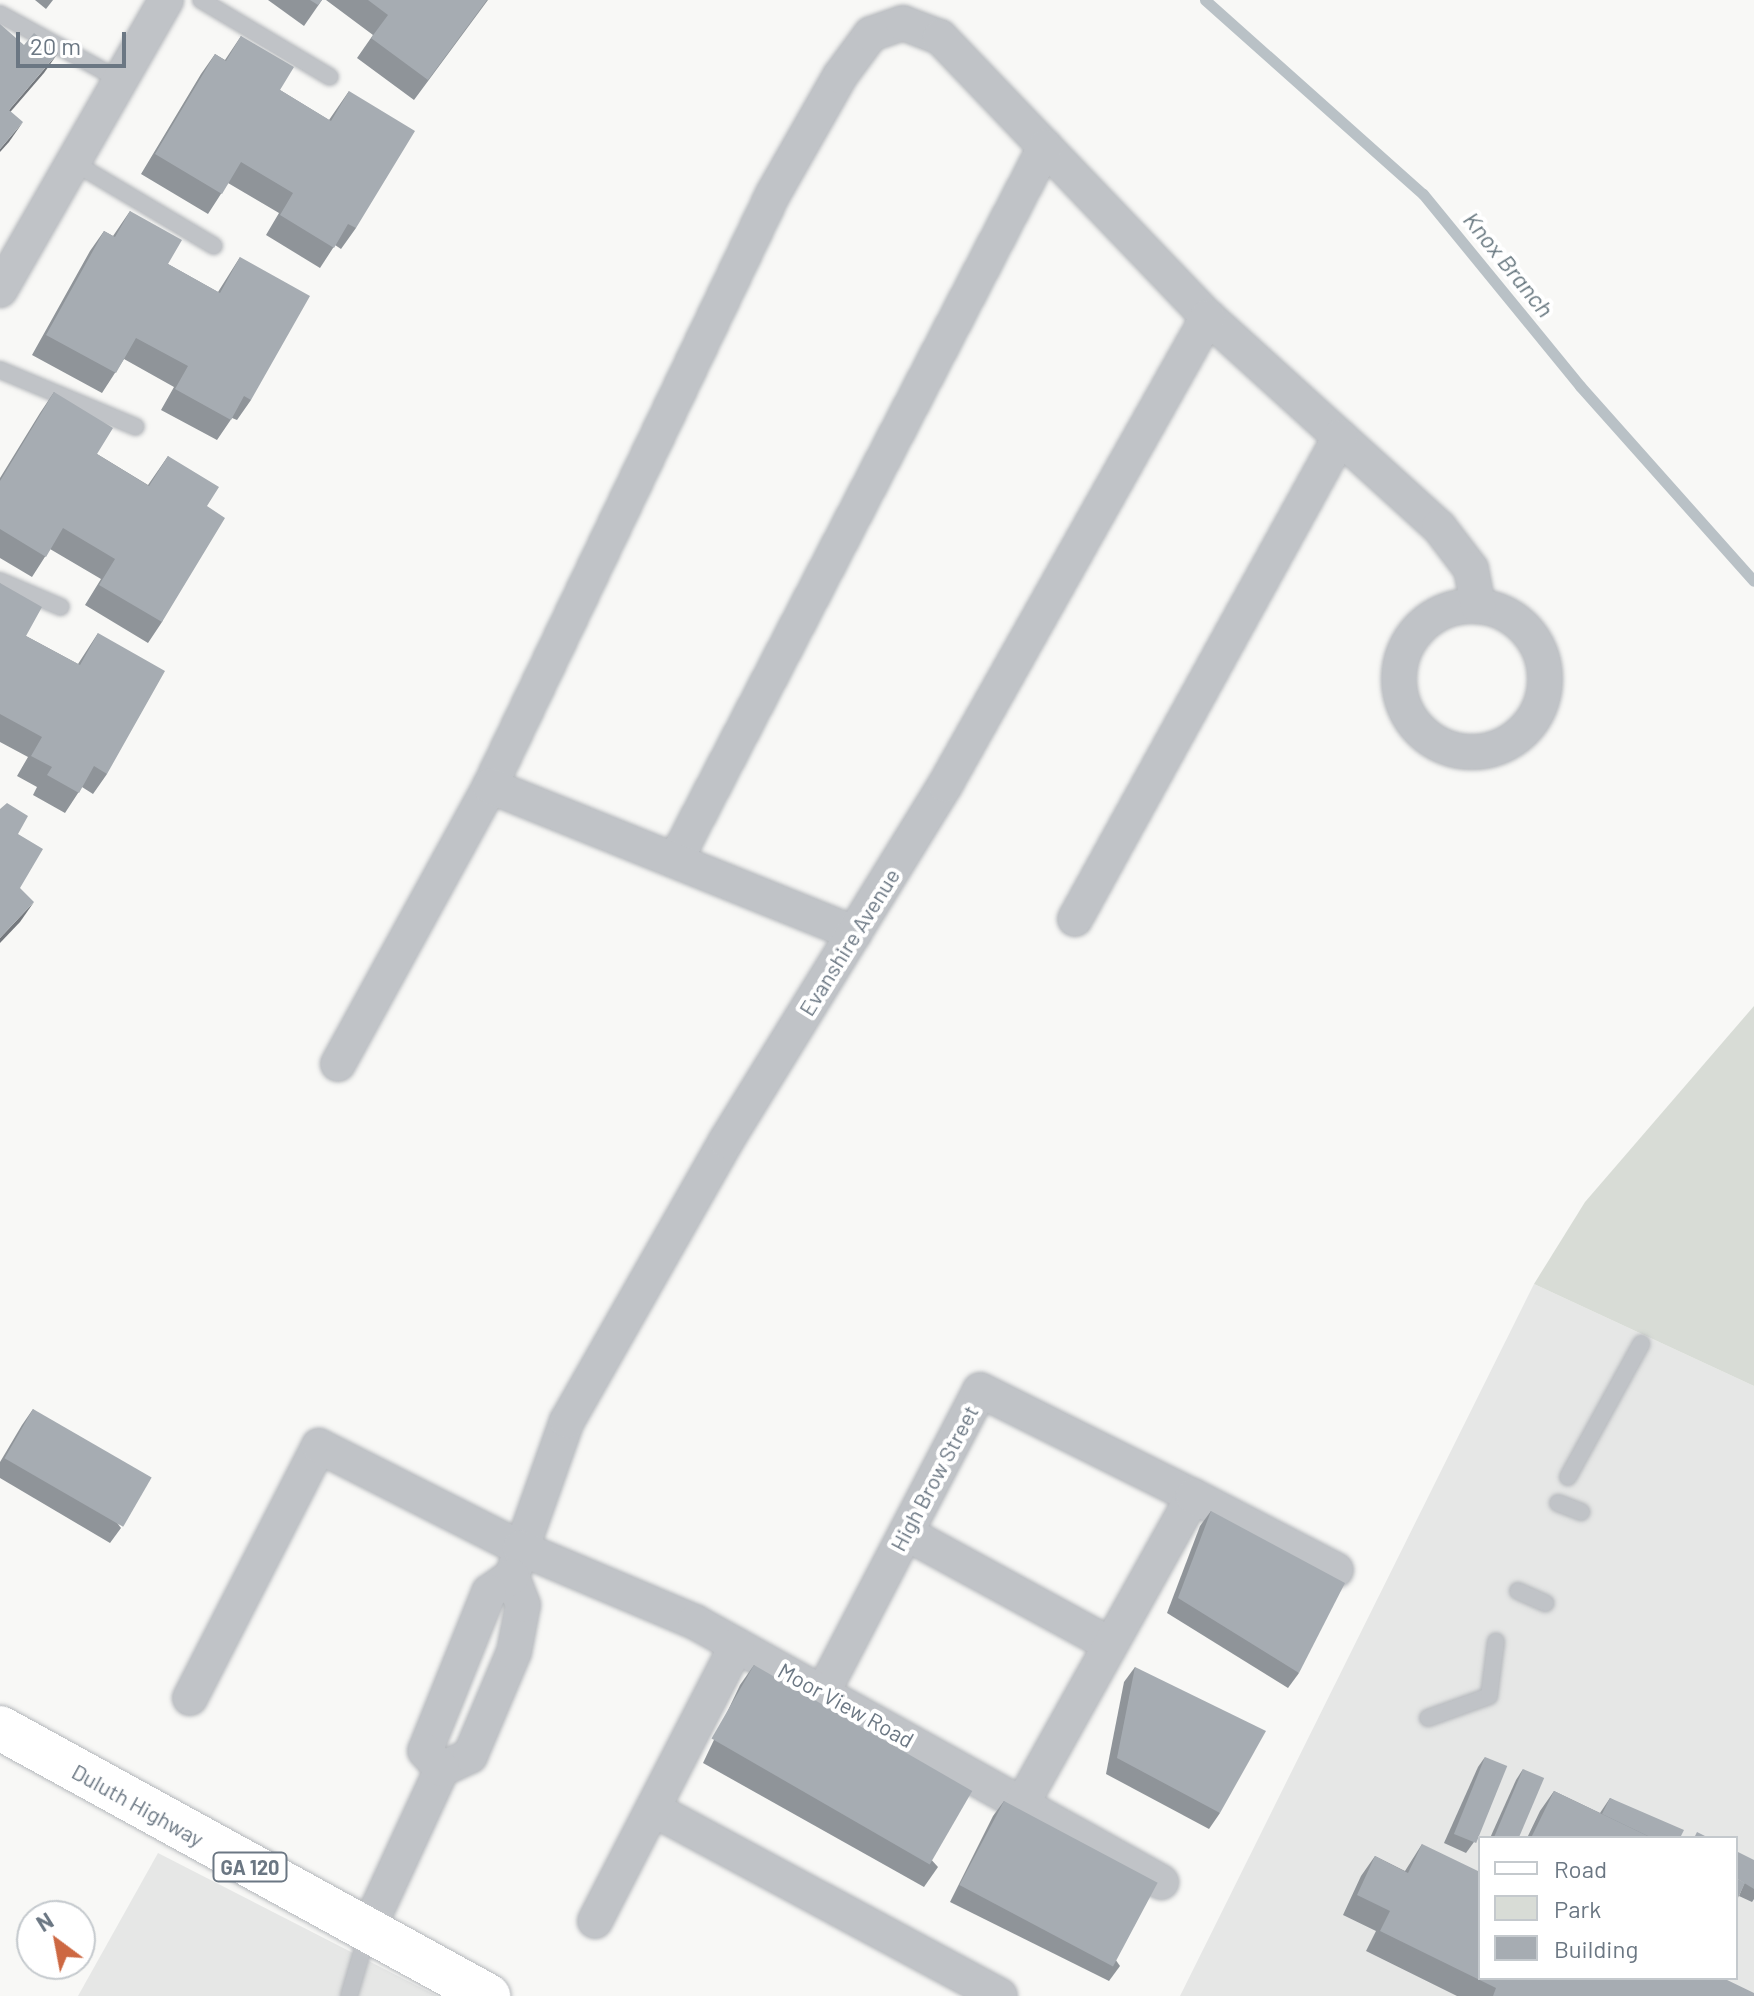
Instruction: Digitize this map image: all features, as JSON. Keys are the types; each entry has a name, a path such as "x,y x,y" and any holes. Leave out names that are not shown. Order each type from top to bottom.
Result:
{"main road":[{"name":"Duluth Highway","path":"0,1728 488,1996"}],"street":[{"path":"0,290 166,0"},
{"path":"338,1064 490,786 773,194 840,76 871,34 903,23 940,37 1208,317 1439,527 1471,569 1478,606"},
{"path":"677,857 1045,147"},
{"name":"Evanshire Avenue","path":"442,1769 425,1751 489,1592 516,1562 567,1421 726,1141 945,785 1208,317"},
{"path":"1075,919 1340,437"},
{"path":"1478,606 1501,612 1522,625 1544,666 1545,690 1537,712 1503,745 1456,750 1433,741 1415,725 1401,692 1402,656 1414,635 1432,618 1454,608 1478,606"},
{"path":"490,786 677,857 854,933"},
{"name":"High Brow Street","path":"823,1692 980,1390 1193,1496"},
{"name":"Moor View Road","path":"190,1698 319,1446 516,1562 695,1622 1023,1802 1161,1882"},
{"path":"1023,1802 1193,1496 1336,1570"},
{"path":"906,1533 1110,1644"},
{"path":"368,1929 442,1769 470,1756 514,1652 523,1605 516,1562"},
{"path":"595,1921 737,1645"},
{"path":"453,1681 496,1696"},
{"path":"653,1809 1000,1996"}],"lane":[{"path":"201,0 330,77"},
{"path":"0,14 120,80"},
{"path":"73,162 214,246"},
{"path":"0,370 136,427"},
{"path":"0,581 61,607"},
{"path":"1568,1477 1641,1344"},
{"path":"1558,1503 1581,1512"},
{"path":"1518,1591 1545,1603"},
{"path":"1428,1718 1489,1696 1496,1641"},
{"path":"349,1996 368,1929"}],"shaded area":[{"path":"1534,1284 1754,1386 1754,1996 1180,1996"},
{"path":"158,1853 437,1996 78,1996 87,1980 96,1980 96,1964"}],"green space":[{"path":"1754,1006 1754,1386 1534,1284 1585,1202"}],"building":[{"path":"368,0 487,0 428,80 371,38 388,15"},
{"path":"0,24 24,45 34,33 58,53 9,110 23,122 0,149"},
{"path":"241,36 294,67 280,90 331,121 349,91 415,131 356,228 348,224 334,248 280,215 293,193 241,162 222,194 155,154 215,54 226,61"},
{"path":"130,211 182,240 168,264 220,293 240,257 310,296 251,400 244,396 231,420 175,389 188,366 136,338 116,373 46,335 104,231 115,237"},
{"path":"54,392 113,428 97,454 149,486 168,456 219,487 207,506 225,518 162,622 99,585 115,559 63,528 46,557 0,529 0,481"},
{"path":"0,583 42,607 26,636 80,665 98,633 165,671 107,774 94,766 79,793 47,775 52,767 31,756 42,737 0,714"},
{"path":"7,803 28,816 18,834 43,849 20,888 34,902 0,938 0,809"},
{"path":"33,1409 152,1478 123,1527 4,1458"},
{"path":"1211,1511 1345,1583 1299,1673 1178,1598"},
{"path":"754,1665 972,1791 930,1865 712,1739"},
{"path":"1135,1667 1266,1731 1220,1813 1117,1758"},
{"path":"1485,1757 1507,1766 1476,1843 1454,1834"},
{"path":"1523,1769 1544,1778 1520,1836 1495,1836"},
{"path":"1554,1791 1648,1836 1532,1836"},
{"path":"1610,1798 1684,1830 1681,1836 1648,1836 1602,1814"},
{"path":"1004,1801 1158,1883 1113,1967 959,1885"},
{"path":"1422,1844 1478,1871 1478,1979 1380,1931 1390,1911 1357,1895 1375,1856 1408,1873"},
{"path":"1738,1852 1754,1860 1754,1889 1738,1879"},
{"path":"1738,1879 1745,1883 1738,1898"},
{"path":"1480,1980 1727,1980 1754,1993 1754,1996 1493,1996 1496,1988"}],"waterway":[{"name":"Knox Branch","path":"1205,0 1423,194 1580,386 1754,581"}]}
